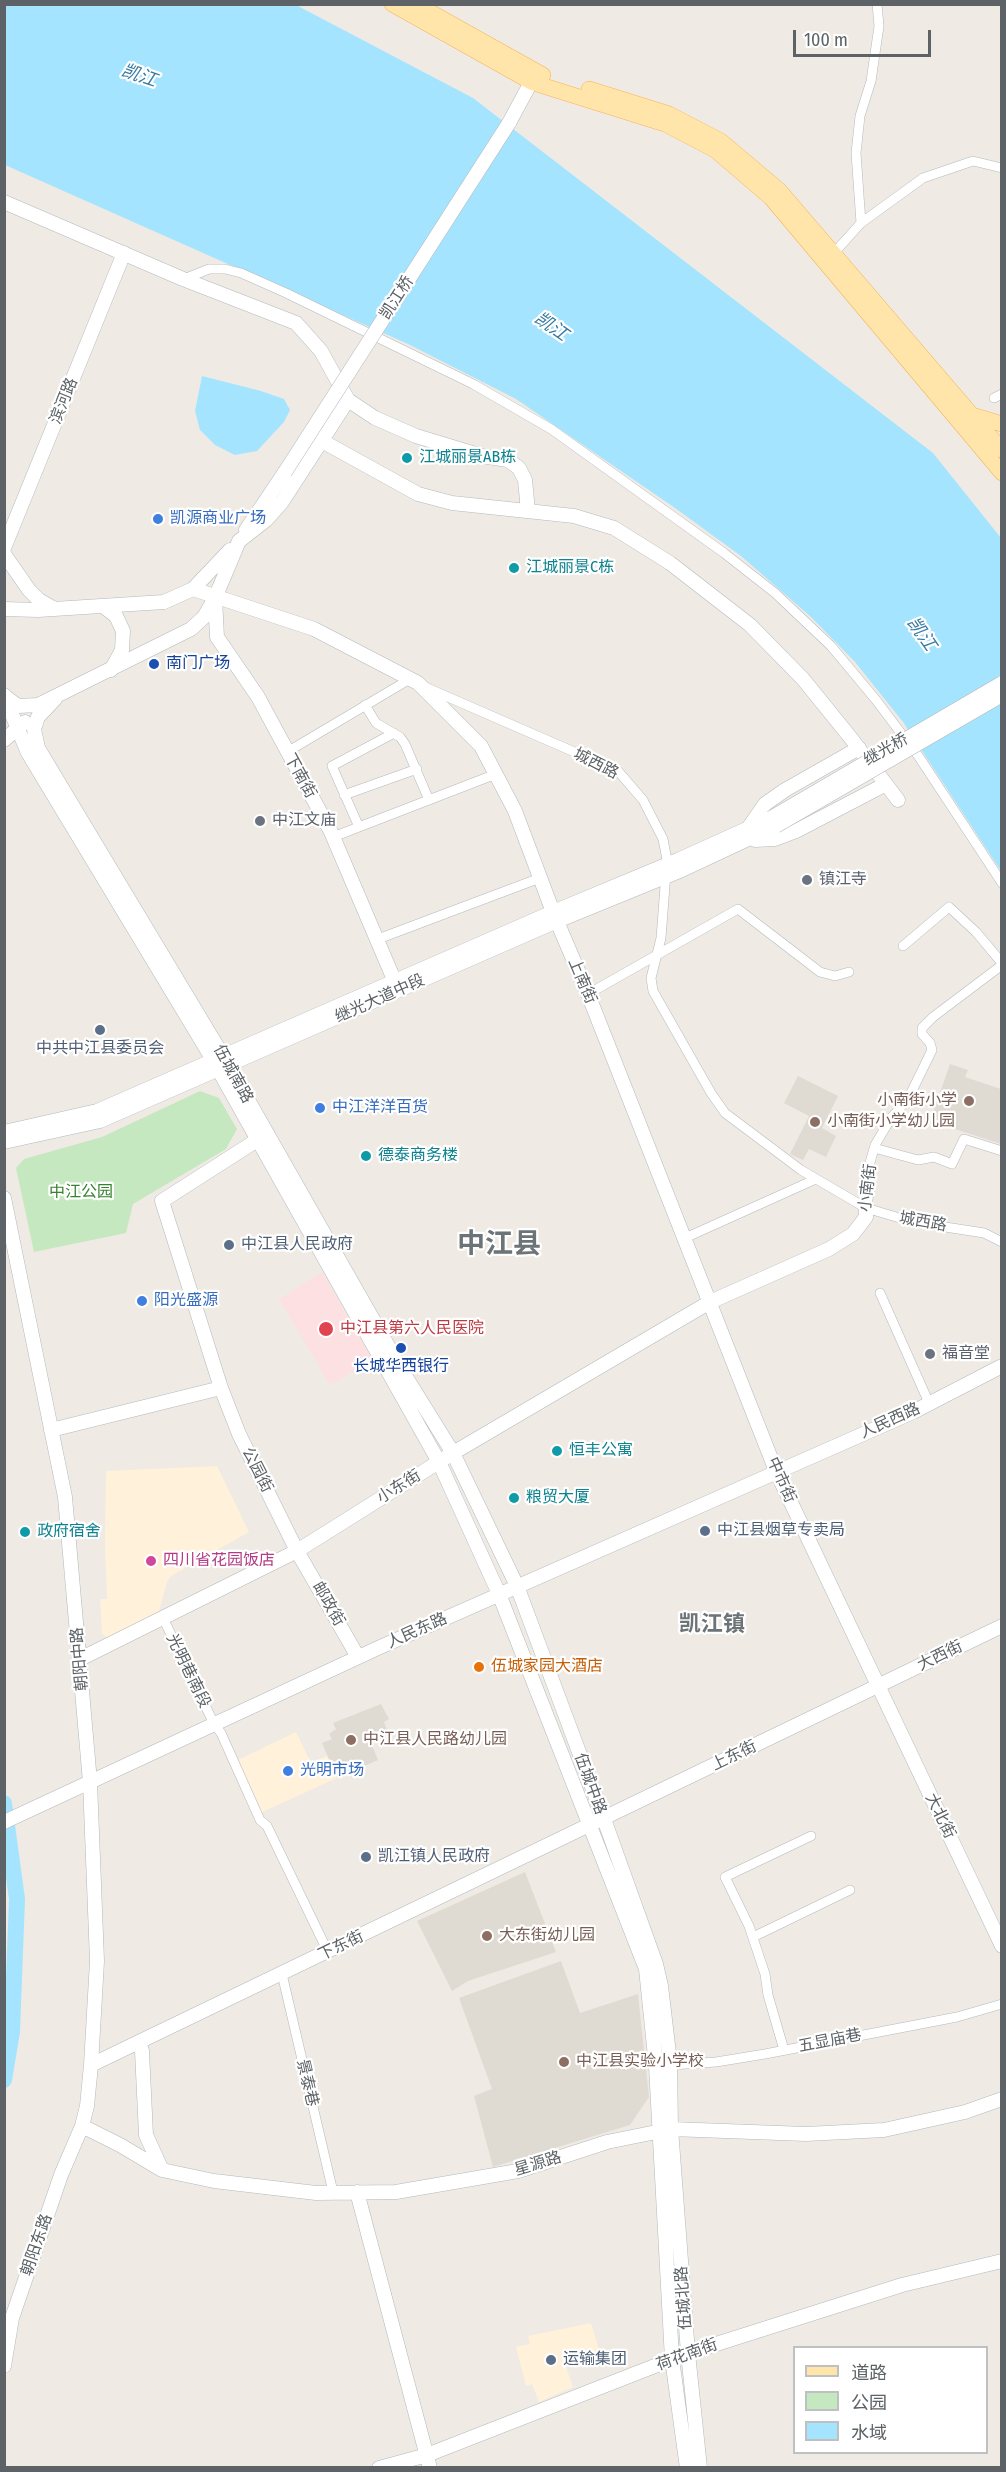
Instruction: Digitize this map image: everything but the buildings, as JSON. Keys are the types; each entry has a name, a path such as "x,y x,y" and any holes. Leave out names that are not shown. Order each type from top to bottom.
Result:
{"main road":[{"path":"392,4 533,78 665,124 715,150 771,198 970,423 1002,450"},
{"path":"416,4 533,78 669,114 721,141 779,190 834,253 970,423 1002,473"},
{"path":"970,423 1002,424"},
{"path":"970,423 1002,430"}],"street":[{"path":"861,224 856,153 860,116 871,81 879,26 877,4"},
{"name":"凯江桥","path":"239,541 509,123 533,78"},
{"path":"834,253 861,224 923,178 973,161 1002,168"},
{"path":"4,202 183,279 297,323 321,351 348,400 375,418 416,436 482,456 508,460 519,468 525,480 528,511"},
{"name":"滨河路","path":"4,549 124,254"},
{"path":"183,279 209,269 225,269 240,273 473,384 551,429 724,552 776,593 831,646 919,757 1002,883"},
{"path":"4,609 55,609 164,602 193,589 239,541 266,520 282,502 348,400"},
{"path":"322,441 417,494 452,503 574,516 614,528 670,563 750,625 803,679 898,800"},
{"path":"4,740 55,699 191,629 204,617 215,598 239,541"},
{"path":"4,554 29,590 39,600 55,609"},
{"name":"城西路","path":"193,589 314,629 414,681 618,771 644,800 663,840 666,871 661,938 651,978 653,991 711,1093 725,1113 816,1179 866,1208 913,1222 984,1233 1002,1242"},
{"name":"下南街","path":"215,598 217,637 258,697 333,837 397,986"},
{"path":"103,606 116,616 123,631 122,650 111,670"},
{"path":"287,752 365,705 414,681"},
{"name":"上南街","path":"414,681 481,746 515,811 555,917 588,994 710,1302"},
{"name":"继光桥","path":"774,822 1002,683"},
{"name":"继光桥","path":"774,822 1002,695"},
{"path":"5,696 18,706 27,707 55,699"},
{"name":"伍城南路","path":"5,696 28,753 221,1062"},
{"name":"伍城南路","path":"55,699 38,717 34,729 38,748 221,1062 440,1462"},
{"path":"365,705 376,723 400,737 405,744 429,800"},
{"path":"359,827 332,766 394,733"},
{"path":"748,836 765,804 859,748"},
{"path":"345,795 417,769"},
{"path":"333,837 496,774"},
{"path":"748,836 775,838 796,831 886,784"},
{"path":"748,836 774,822"},
{"name":"继光大道中段","path":"4,1132 97,1111 221,1062 748,836"},
{"path":"378,939 540,878"},
{"path":"903,946 949,907 976,932 1002,964"},
{"path":"588,994 738,909 820,972 835,976 849,972"},
{"name":"小南街","path":"710,1302 829,1249 853,1234 866,1217 870,1190 869,1166 874,1148 891,1118 908,1100 932,1050 930,1043 922,1034 922,1028 1002,964"},
{"name":"继光大道中段","path":"4,1142 100,1121 221,1062"},
{"name":"伍城南路","path":"263,1137 453,1453"},
{"name":"公园街","path":"263,1137 162,1202 221,1388 239,1434 297,1551"},
{"path":"874,1148 918,1160 934,1157 952,1164 964,1139 1002,1151"},
{"path":"685,1238 816,1179"},
{"name":"朝阳中路","path":"4,1198 65,1497 80,1659 90,1782 97,1961 91,2065 87,2106 82,2126"},
{"path":"880,1293 929,1403"},
{"name":"小东街","path":"80,1659 297,1551 453,1453 710,1302"},
{"name":"中市街","path":"710,1302 776,1471 878,1686"},
{"name":"人民西路","path":"776,1471 929,1403 1002,1366"},
{"path":"51,1430 221,1388"},
{"name":"伍城中路","path":"453,1453 517,1586 656,1964 666,2130"},
{"name":"伍城中路","path":"440,1462 499,1594 646,1969 663,2065"},
{"name":"人民东路","path":"4,1822 358,1657 776,1471"},
{"name":"邮政街","path":"297,1551 358,1657"},
{"name":"光明巷南段","path":"163,1618 214,1724 221,1733 260,1820 267,1826 328,1952"},
{"name":"大西街","path":"878,1686 1002,1626"},
{"name":"上东街","path":"590,1826 878,1686"},
{"name":"大北街","path":"878,1686 1002,1946"},
{"name":"下东街","path":"91,2065 590,1826"},
{"path":"784,2050 753,1937 725,1877 811,1836"},
{"path":"753,1937 850,1890"},
{"name":"景泰巷","path":"282,1974 333,2192"},
{"name":"五显庙巷","path":"663,2065 716,2062 784,2050 957,2018 1002,2004"},
{"path":"139,2043 142,2051 146,2135 162,2170"},
{"name":"星源路","path":"82,2126 162,2170 214,2181 333,2192 396,2192 518,2171 607,2142 666,2130 806,2134 884,2130 964,2112 1002,2099"},
{"name":"朝阳东路","path":"4,2366 12,2318 61,2175 82,2126"},
{"name":"伍城北路","path":"666,2130 700,2468"},
{"name":"伍城北路","path":"666,2130 672,2359 687,2468"},
{"path":"357,2192 429,2461"},
{"name":"荷花南街","path":"379,2468 429,2461 688,2353 902,2285 1002,2261"}],"shaded area":[{"name":"小南街小学","path":"950,1064 968,1070 965,1077 1001,1089 1001,1144 930,1121"},
{"name":"小南街小学幼儿园","path":"798,1076 838,1096 822,1128 836,1136 826,1157 809,1149 803,1160 790,1154 809,1116 784,1103"},
{"name":"中江县第六人民医院","path":"322,1272 373,1360 330,1385 279,1299"},
{"name":"四川省花园饭店","path":"217,1466 249,1532 171,1576 167,1582 159,1611 109,1638 102,1634 100,1599 107,1599 106,1471"},
{"name":"中江县人民路幼儿园","path":"381,1704 389,1719 384,1722 388,1732 373,1739 372,1745 378,1760 337,1778 322,1743 332,1739 329,1734 336,1729 333,1723"},
{"name":"光明市场","path":"296,1732 311,1763 327,1756 337,1778 260,1813 238,1760"},
{"name":"大东街幼儿园","path":"525,1872 556,1952 468,1981 452,1991 417,1921"},
{"name":"中江县实验小学校","path":"561,1961 580,2013 638,1994 649,2097 630,2125 493,2167 474,2096 492,2089 459,1998"},
{"name":"运输集团","path":"591,2323 600,2353 566,2367 573,2387 539,2402 532,2384 526,2386 516,2347 530,2344 528,2336"}],"green space":[{"name":"中江公园","path":"200,1091 219,1098 237,1129 226,1149 133,1204 126,1233 34,1252 16,1168 24,1159 102,1137"}],"water":[{"name":"凯江","path":"5,5 296,5 473,98 933,453 1001,538 1001,871 903,722 855,662 811,617 741,556 675,508 516,399 408,344 5,165"},
{"path":"202,376 284,399 290,410 284,422 257,451 235,455 215,445 200,430 195,411"}],"waterway":[{"path":"4,1803 17,1899 12,2032 4,2080"}],"place":[{"name":"江城丽景AB栋","path":"407,458"},
{"name":"凯源商业广场","path":"158,519"},
{"name":"江城丽景C栋","path":"514,568"},
{"name":"南门广场","path":"154,664"},
{"name":"中江文庙","path":"260,821"},
{"name":"镇江寺","path":"807,880"},
{"name":"中共中江县委员会","path":"100,1030"},
{"name":"小南街小学","path":"969,1101"},
{"name":"中江洋洋百货","path":"320,1108"},
{"name":"小南街小学幼儿园","path":"815,1122"},
{"name":"德泰商务楼","path":"366,1156"},
{"name":"中江县人民政府","path":"229,1245"},
{"name":"阳光盛源","path":"142,1301"},
{"name":"中江县第六人民医院","path":"326,1329"},
{"name":"长城华西银行","path":"401,1348"},
{"name":"福音堂","path":"930,1354"},
{"name":"恒丰公寓","path":"557,1451"},
{"name":"粮贸大厦","path":"514,1498"},
{"name":"中江县烟草专卖局","path":"705,1531"},
{"name":"政府宿舍","path":"25,1532"},
{"name":"四川省花园饭店","path":"151,1561"},
{"name":"伍城家园大酒店","path":"479,1667"},
{"name":"中江县人民路幼儿园","path":"351,1740"},
{"name":"光明市场","path":"288,1771"},
{"name":"凯江镇人民政府","path":"366,1857"},
{"name":"大东街幼儿园","path":"487,1936"},
{"name":"中江县实验小学校","path":"564,2062"},
{"name":"运输集团","path":"551,2360"}],"district":[{"name":"中江县","path":"499,1245"},
{"name":"凯江镇","path":"712,1625"}]}
